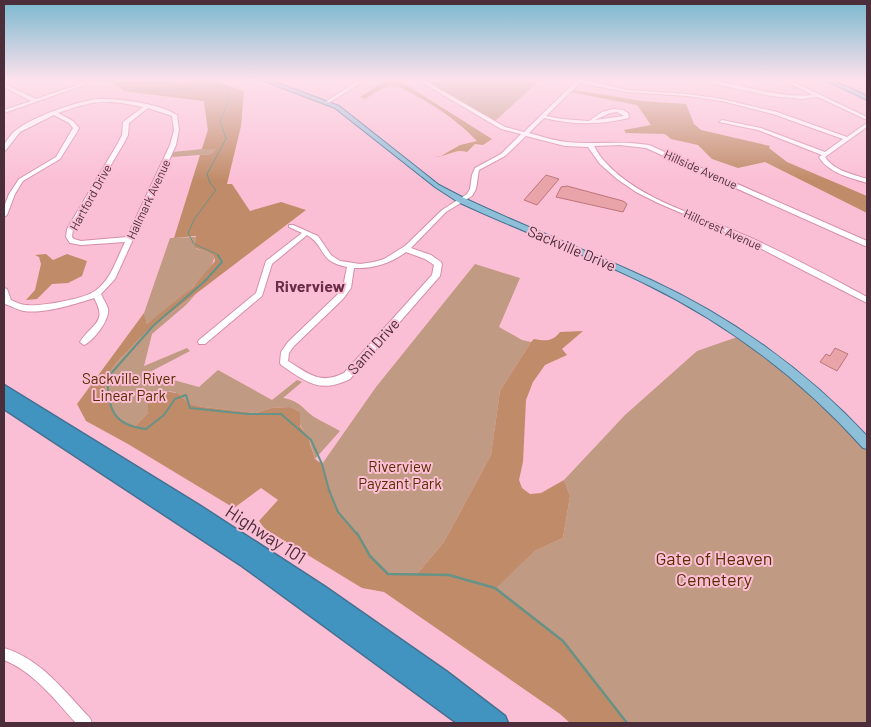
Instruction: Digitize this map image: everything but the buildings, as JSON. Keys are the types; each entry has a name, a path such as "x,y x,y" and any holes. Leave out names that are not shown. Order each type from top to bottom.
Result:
{"highway":[{"name":"Highway 101","path":"4,390 319,592 388,640 498,723"},
{"name":"Highway 101","path":"4,402 248,560 473,723"}],"main road":[{"name":"Sackville Drive","path":"344,113 437,186 461,200 622,269 661,288 699,310 753,345 824,398 847,420 867,444"}],"street":[{"name":"Hallmark Avenue","path":"4,149 18,131 58,113"},
{"name":"Hartford Drive","path":"130,239 81,243 72,241 69,237 70,229 125,135 126,122 138,113"},
{"name":"Hallmark Avenue","path":"4,291 8,302 24,308 76,302 97,294 111,280 170,153 178,130 174,115 169,113"},
{"name":"Hillside Avenue","path":"476,113 500,127 555,142 590,145 632,143 661,151 867,244"},
{"path":"291,226 316,238 326,255 334,261 351,266 378,264 392,260 406,249 444,210 472,192 477,169 503,155 545,113"},
{"path":"591,121 605,113"},
{"path":"542,116 568,122 619,119 626,117 626,114 624,113"},
{"path":"776,113 848,138"},
{"path":"854,113 867,119"},
{"path":"4,215 12,194 21,180 58,158 74,132 76,128 74,124 55,114"},
{"path":"722,122 760,129 825,154"},
{"path":"867,125 822,157 826,164 867,181"},
{"name":"Hillcrest Avenue","path":"590,145 608,168 634,187 652,197 747,239 867,300"},
{"path":"202,342 259,294 269,263 306,233"},
{"name":"Sami Drive","path":"351,266 350,279 344,293 290,344 285,352 284,363 312,381 330,384 336,383 347,376 436,276 438,264 433,259 406,249"},
{"path":"84,342 101,322 104,315 104,310 97,294"},
{"path":"4,654 21,662 54,689 85,723"}],"green space":[{"path":"206,113 212,113 217,148 212,154 172,157 173,152 202,149 208,130"},
{"path":"481,113 504,113 495,121"},
{"name":"Sackville River Linear Park","path":"196,237 194,246 197,249 211,252 214,257 212,264 197,283 164,312 147,324 144,313 170,238"},
{"name":"Riverview Payzant Park","path":"475,264 520,278 499,327 522,340 531,342 500,391 491,455 444,542 416,575 388,574 370,556 355,530 338,512 329,490 322,464 376,387"},
{"name":"Sackville River Linear Park","path":"196,294 152,334 144,366 187,348 190,351 148,373 199,387 218,370 272,400 297,380 302,382 283,398 297,403 314,417 340,431 315,459 310,442 299,423 300,412 290,407 271,408 256,413 203,407 190,404 175,392 164,391 149,401 148,413 134,427 116,415 104,381 117,362 147,331"},
{"name":"Gate of Heaven Cemetery","path":"740,336 847,420 867,444 867,723 627,723 563,641 495,588 535,551 563,538 570,496 564,480 625,415 697,351"}],"shaded area":[{"path":"206,113 242,113 241,126 227,184 232,184 250,211 281,202 306,210 147,331 117,362 104,381 109,402 116,415 134,427 148,413 148,401 164,391 177,393 190,404 203,407 256,413 271,408 290,407 300,412 300,426 308,437 315,459 322,464 329,490 338,512 355,530 370,556 388,574 416,575 444,542 491,455 500,391 531,342 534,339 551,339 560,332 583,331 562,349 567,355 545,365 533,382 526,400 523,462 519,480 522,488 530,494 541,493 564,480 570,496 563,538 535,551 496,588 563,641 627,723 570,723 560,714 384,592 362,588 265,529 259,521 278,500 261,488 234,508 86,421 77,404 144,313 147,324 193,287 215,261 212,254 194,247 196,236 174,238 200,155 212,154 216,149 202,149 208,130"},
{"path":"444,113 451,113 492,139 483,145 475,144 467,152 458,151 439,157 434,157 441,156 460,145 477,141"},
{"path":"643,113 690,113 694,124 701,130 770,146 769,148 787,162 867,196 867,213 765,162 738,168 712,159 698,145 671,139 665,134 626,133 624,130 651,125"},
{"path":"46,254 53,260 67,254 87,261 82,276 68,283 52,284 37,299 26,300 35,290 41,264 39,257 35,255"}],"waterway":[{"path":"219,257 217,254 194,244 188,233 195,218 216,190 210,183 207,174 226,139 220,121 223,113"},
{"path":"218,255 222,262 205,281 153,326 107,378 109,398 114,414 126,424 146,429 164,415 175,399 186,395 190,408 247,414 281,414 311,440 322,464 329,490 338,512 357,534"},
{"path":"357,533 370,556 388,574 449,575 495,588 563,641 627,723"}],"district":[{"name":"Riverview","path":"310,285"}]}
